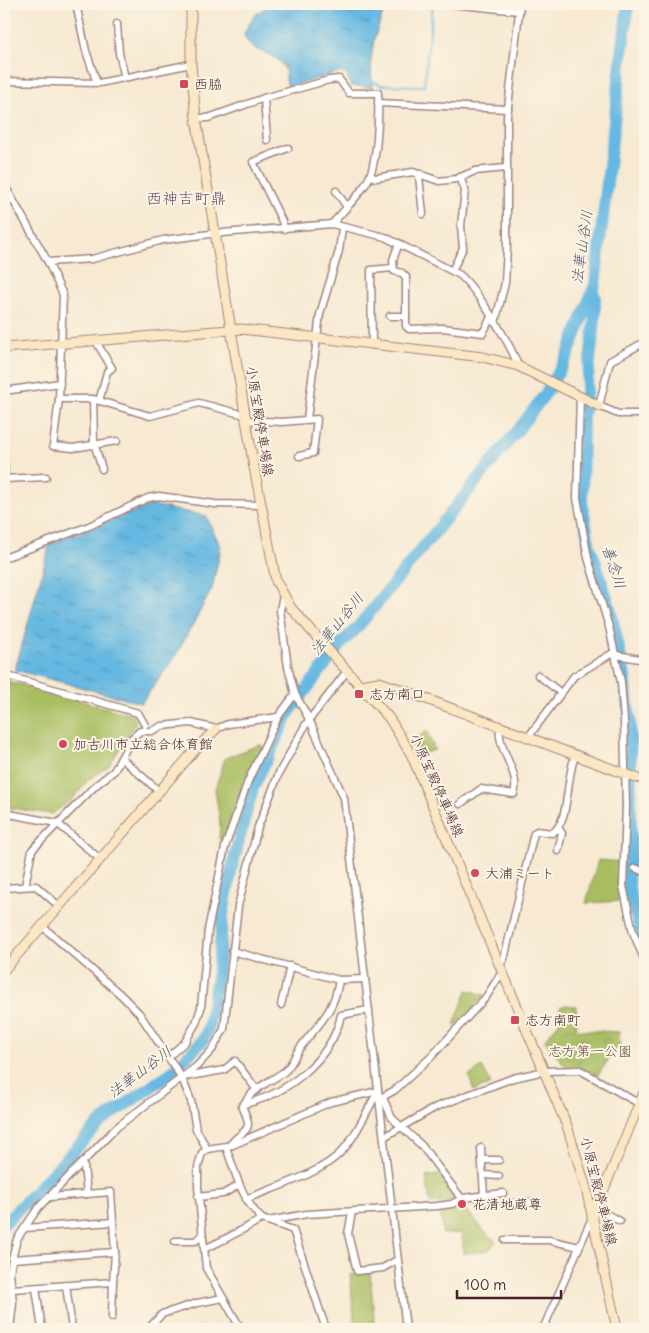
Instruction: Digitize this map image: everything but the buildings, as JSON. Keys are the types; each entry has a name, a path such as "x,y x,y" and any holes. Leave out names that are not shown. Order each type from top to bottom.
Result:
{"main road":[{"name":"小原宝殿停車場線","path":"191,4 191,64 196,118 270,556 283,596 389,718 412,756 544,1071 578,1158 617,1329"},
{"path":"4,348 232,330 483,357 518,366 597,404"},
{"path":"360,685 379,682 529,736 641,780"},
{"path":"4,970 159,791 216,729"},
{"path":"592,1218 642,1105 645,1090"}],"street":[{"path":"76,4 86,52 97,83"},
{"path":"452,4 520,7 508,109 505,283 495,323"},
{"path":"117,24 119,53 125,78"},
{"path":"4,81 97,83 191,64"},
{"path":"196,118 208,118 264,98 339,79 349,93 378,93 370,176 366,185 332,224"},
{"path":"264,98 268,140"},
{"path":"378,103 508,109"},
{"path":"284,229 282,221 253,162 288,148"},
{"path":"370,176 376,178 413,172 439,181 460,177 475,171 506,168"},
{"path":"421,174 419,176 423,214"},
{"path":"452,271 463,248 461,226 465,190 460,177"},
{"path":"4,184 48,262 63,295 59,399 53,446 73,448 117,442"},
{"path":"336,190 347,207"},
{"path":"48,262 92,259 163,240 332,224 342,228 385,237 452,271 467,281 516,357 518,366"},
{"path":"306,419 320,314 339,251 342,228"},
{"path":"399,243 392,260 394,271 405,274 406,277 406,326 409,329 443,328 483,333 491,317"},
{"path":"372,345 371,270 393,268"},
{"path":"390,316 406,316"},
{"path":"95,340 112,368 107,372 96,400 95,446 102,469"},
{"path":"645,342 610,361 597,404 618,414 645,414"},
{"path":"4,391 60,383"},
{"path":"581,396 577,498 588,558 616,655 624,712 626,821 623,886 633,932 645,961"},
{"path":"59,399 96,400 150,416 199,403 246,418 282,422 317,419 313,453 299,456"},
{"path":"4,460 5,479 46,477"},
{"path":"4,558 89,526 156,496 216,504 260,505"},
{"path":"283,596 280,610 288,667 295,694 309,719 344,798 406,1329"},
{"path":"529,736 574,676 610,654 645,660"},
{"path":"10,1329 12,1289 10,1273 12,1259 17,1239 38,1208 116,1127 182,1078 212,1050 224,1029 229,1003 232,951 238,906 252,844 279,773 309,719 346,669"},
{"path":"538,675 561,693"},
{"path":"4,676 138,713 146,725"},
{"path":"168,1057 185,1042 196,1023 201,1008 207,939 225,847 248,782 278,717 295,694"},
{"path":"25,886 32,850 114,771 132,738 140,731 152,731 162,726 191,723 216,729 228,724 278,717"},
{"path":"460,804 481,789 514,794 516,782 499,734 500,726"},
{"path":"246,1199 289,1182 338,1155 346,1146 375,1097 380,1096 415,1072 486,997 501,969 504,959 534,833 552,833 558,828 564,817 569,773 576,754"},
{"path":"121,758 159,791"},
{"path":"4,813 58,823 100,859"},
{"path":"558,828 562,833 558,851"},
{"path":"635,868 645,872"},
{"path":"4,888 36,886 59,906"},
{"path":"42,926 121,995 138,1013 178,1070 191,1101 196,1129 207,1149"},
{"path":"232,951 339,980 365,979"},
{"path":"281,1006 290,966"},
{"path":"228,1146 247,1130 248,1122 242,1106 257,1090 290,1066 299,1049 319,1027 332,1008 339,980"},
{"path":"244,1104 271,1094 303,1073 334,1040 341,1015 369,1010"},
{"path":"182,1078 224,1070 235,1061 257,1090"},
{"path":"384,1137 436,1107 500,1082 544,1071 580,1070 642,1105"},
{"path":"380,1096 392,1118 422,1146 462,1200"},
{"path":"241,1329 206,1268 206,1248 202,1236 198,1197 199,1160 207,1149 228,1146 331,1102 380,1096"},
{"path":"228,1146 246,1199 265,1220 292,1230 326,1329"},
{"path":"481,1148 484,1196"},
{"path":"482,1160 499,1160"},
{"path":"84,1167 87,1194"},
{"path":"482,1175 499,1176"},
{"path":"198,1197 223,1194 240,1185"},
{"path":"50,1196 111,1192 115,1252 112,1316"},
{"path":"206,1248 227,1240 265,1220 307,1214 392,1210 445,1205 503,1193"},
{"path":"504,1204 532,1202"},
{"path":"596,1209 620,1221"},
{"path":"352,1212 348,1234 357,1272 383,1268 397,1260"},
{"path":"543,1329 592,1218"},
{"path":"25,1228 114,1222"},
{"path":"176,1241 191,1242 202,1236"},
{"path":"505,1240 549,1240 579,1247"},
{"path":"12,1259 115,1252"},
{"path":"12,1289 113,1282"},
{"path":"66,1285 72,1329"},
{"path":"36,1288 42,1329"},
{"path":"148,1329 162,1314 197,1303 223,1298"}],"green space":[{"name":"加古川市立総合体育館","path":"4,680 133,715 136,722 109,766 88,780 73,799 52,814 4,807"},
{"path":"427,731 435,750 417,755 413,748 413,741"},
{"path":"263,745 226,840 222,841 219,839 220,823 215,789 225,758"},
{"path":"598,860 623,862 624,901 586,903"},
{"path":"467,990 485,995 457,1026 454,1025"},
{"name":"志方第一公園","path":"565,1005 576,1006 576,1030 619,1032 620,1044 598,1075 575,1066 566,1067 544,1040 559,1023 560,1007"},
{"path":"482,1067 491,1084 474,1091 469,1076"},
{"path":"442,1174 459,1198 457,1201 430,1204 426,1177"},
{"path":"458,1204 466,1209 484,1231 496,1241 489,1250 463,1254 462,1233 443,1234 440,1208"},
{"path":"370,1272 375,1329 355,1329 350,1275"}],"water":[{"path":"276,4 386,4 374,40 371,59 372,87 351,86 346,74 340,72 288,87 282,64 251,46 244,35 249,23 259,12"},
{"path":"151,505 206,516 221,547 212,589 174,659 141,703 15,670 50,544"}],"waterway":[{"path":"370,80 381,85 424,86 433,4"},
{"name":"法華山谷川","path":"4,1224 101,1122 172,1072 203,1040 208,1029 217,977 223,914 232,867 253,788 290,711 341,644 358,627 518,430 546,393 567,357 595,285 628,4"},
{"name":"善念川","path":"595,296 595,320 583,417 582,503 589,543 610,607 624,672 630,719 631,852 628,876 630,896 645,946"}],"place":[{"name":"西脇","path":"184,84"},
{"name":"志方南口","path":"359,694"},
{"name":"加古川市立総合体育館","path":"63,744"},
{"name":"大浦ミート","path":"475,873"},
{"name":"志方南町","path":"515,1020"},
{"name":"花清地蔵尊","path":"462,1204"}],"district":[{"name":"西神吉町鼎","path":"186,198"}]}
